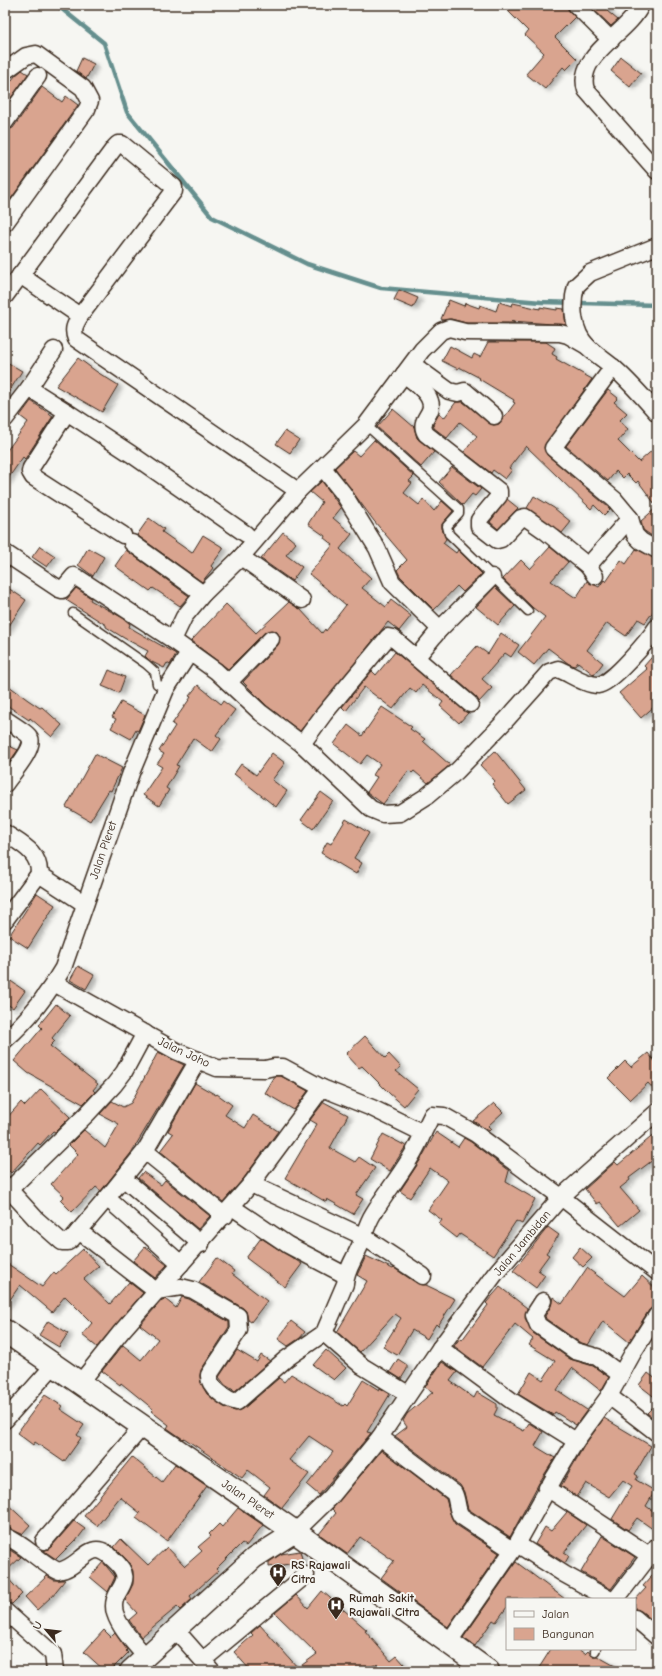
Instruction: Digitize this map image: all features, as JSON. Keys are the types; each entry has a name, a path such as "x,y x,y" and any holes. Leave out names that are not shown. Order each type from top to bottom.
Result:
{"main road":[{"name":"Jalan Pleret","path":"5,1331 295,1532 488,1671"}],"street":[{"path":"576,5 611,40"},
{"path":"641,5 633,17 590,62 585,71 583,80 586,90 657,171"},
{"path":"5,71 26,56 36,54 83,88 90,101 87,109 5,223"},
{"path":"5,122 38,76"},
{"path":"5,296 115,146 122,144 174,187 174,191 80,316 74,327 76,339 298,491"},
{"path":"587,346 576,328 574,301 576,286 590,273 657,246"},
{"path":"20,275 80,316"},
{"path":"173,640 184,617 203,594 241,557 298,491 366,425 432,338 444,329 465,332 560,333 568,336 587,346 613,367 637,389 657,413"},
{"path":"5,419 29,388 54,350"},
{"path":"613,367 553,448 615,500 630,518 635,535 641,541 657,550"},
{"path":"408,369 449,391 458,393 465,391 494,416"},
{"path":"408,369 431,402 430,411 423,422 423,429 426,434 500,491 499,496 479,520 479,526 497,540 501,539 520,518 525,517 545,531 592,571 630,518"},
{"path":"29,388 131,454 246,534"},
{"path":"67,412 31,468 30,472 33,477 128,539 203,594"},
{"path":"323,468 343,493 377,548 392,582 440,629"},
{"path":"5,553 58,589 62,590 74,576 78,578 173,640 228,682 261,713 302,744 371,809 383,814 400,813 427,796 457,771 549,672 558,669 589,683 599,685 608,680 630,659 657,627"},
{"path":"241,557 302,600"},
{"path":"416,658 440,629 492,577"},
{"path":"302,744 324,714 388,637 393,638 470,704"},
{"path":"228,682 271,639"},
{"name":"Jalan Pleret","path":"5,1040 24,1021 54,983 63,968 131,773 166,690 190,652"},
{"path":"5,719 28,736 31,741 22,760 5,784"},
{"path":"5,833 32,852 38,863 39,874 5,920"},
{"path":"39,874 85,904"},
{"name":"Jalan Joho","path":"54,983 176,1051 217,1068 265,1070 274,1067 283,1067 322,1088 372,1108 423,1133"},
{"path":"144,1033 124,1072 114,1085 87,1114 7,1187 57,1239 68,1242 146,1151 198,1060"},
{"path":"80,1382 156,1291 201,1244 251,1184 322,1088"},
{"name":"Jalan Jambidan","path":"295,1532 331,1497 380,1438 440,1348 495,1274 561,1197 657,1112"},
{"path":"79,1231 156,1291 181,1287 193,1290 238,1316 240,1330 209,1375 211,1384 232,1401 237,1402 286,1359 324,1333 345,1284 345,1275 364,1237 366,1228 373,1214 414,1153 432,1115 436,1114 444,1116 476,1134 561,1197 657,1272"},
{"path":"146,1151 228,1211 345,1275"},
{"path":"124,1178 201,1244"},
{"path":"251,1184 364,1237 423,1276"},
{"path":"107,1198 181,1264"},
{"path":"543,1301 534,1315 538,1324 575,1351 597,1357 620,1374"},
{"path":"448,1643 514,1547 547,1488 576,1441 609,1396 620,1374 657,1315"},
{"path":"324,1333 362,1366 408,1394"},
{"path":"440,1348 512,1401 576,1441"},
{"path":"5,1420 54,1365"},
{"path":"609,1396 657,1433"},
{"path":"44,1541 142,1427"},
{"path":"380,1438 454,1493 457,1509 461,1516 607,1598"},
{"path":"547,1488 653,1551 617,1598"},
{"path":"130,1671 254,1558 295,1532"},
{"path":"5,1536 18,1542 50,1567 58,1571 71,1568 91,1551 98,1550 107,1553 124,1570 125,1577 114,1604 115,1612 119,1622 145,1656"},
{"path":"175,1629 208,1666 306,1575"},
{"path":"5,1611 53,1654 55,1671"},
{"path":"636,1619 657,1636"}],"lane":[{"path":"366,425 459,509 459,513 447,526 448,532 528,611"},
{"path":"73,612 146,664 155,672 157,684 166,690"}],"building":[{"path":"514,5 567,5 569,11 575,17 555,37 577,59 566,70 563,67 545,89 526,74 544,53 525,35 528,31 508,11"},
{"path":"589,5 613,5 607,11 618,20 611,26"},
{"path":"621,57 641,73 630,87 611,71"},
{"path":"82,58 94,64 86,79 76,71"},
{"path":"22,70 28,74 5,106 5,89 15,76"},
{"path":"42,87 62,102 66,96 78,105 5,207 5,131 13,128"},
{"path":"399,290 418,298 413,308 394,300"},
{"path":"449,300 464,306 465,303 479,308 480,305 496,311 499,302 512,306 513,303 540,309 540,307 557,310 557,308 564,309 566,325 511,321 515,323 466,323 451,319 443,320 441,319"},
{"path":"488,342 546,342 555,348 552,354 557,357 556,359 592,379 544,447 547,455 610,509 604,515 594,505 591,509 526,446 509,468 512,470 505,479 493,470 491,473 464,452 477,436 460,422 447,438 434,428 433,424 439,414 444,418 456,402 463,402 493,425 499,424 515,403 513,402 514,400 479,379 480,378 459,367 458,369 442,361 450,346 472,358 474,354 480,357"},
{"path":"78,358 118,385 102,412 56,386"},
{"path":"5,361 22,371 5,398"},
{"path":"608,390 618,398 614,402 627,413 619,421 628,429 618,441 639,462 657,446 657,507 638,481 636,483 627,474 623,478 616,471 608,481 566,446"},
{"path":"31,401 53,416 25,459 23,457 5,483 5,453 28,422 20,416"},
{"path":"393,409 414,427 417,438 434,452 421,467 377,427"},
{"path":"285,431 299,440 290,453 276,444"},
{"path":"374,440 414,476 409,481 412,483 404,493 419,505 423,499 434,511 442,501 453,511 442,524 442,529 446,539 443,543 456,553 458,550 482,574 463,592 457,586 434,610 400,576 397,570 407,560 374,521 335,468 353,451 359,456"},
{"path":"452,467 481,489 475,496 472,494 463,505 439,482"},
{"path":"322,481 341,508 333,518 352,534 340,549 371,578 362,588 386,607 391,600 411,616 399,631 388,622 300,731 267,706 243,682 278,645 280,637 277,632 273,630 265,632 228,669 191,641 226,604 256,633 289,602 300,609 322,633 325,629 326,631 346,605 309,574 333,545 324,538 325,536 308,524 322,502 310,492"},
{"path":"534,496 554,508 571,522 562,533 527,508"},
{"path":"507,499 518,508 498,529 490,522"},
{"path":"657,507 657,537 655,538 643,530 641,521"},
{"path":"149,518 164,529 162,532 192,553 203,535 224,548 211,566 213,568 202,582 137,535"},
{"path":"283,532 296,543 286,555 302,567 292,581 261,559"},
{"path":"40,546 55,556 47,567 32,557"},
{"path":"550,547 568,562 551,581 576,598 587,581 599,587 604,580 606,582 621,560 626,564 636,549 657,559 657,606 645,623 638,619 626,636 607,623 587,650 603,663 594,675 578,662 575,666 569,664 548,648 534,665 518,652 545,617 533,608 503,579 521,560 530,569"},
{"path":"88,548 104,557 93,576 78,565"},
{"path":"126,550 189,596 180,606 153,588 150,591 115,566"},
{"path":"5,586 26,600 5,632"},
{"path":"495,587 515,606 498,625 476,607"},
{"path":"76,588 91,598 90,600 123,618 130,624 129,627 176,654 170,665 167,663 164,668 150,661 145,656 148,651 106,627 106,625 66,600"},
{"path":"501,633 519,645 511,657 505,653 482,679 492,688 479,702 476,697 451,675 477,646 488,654"},
{"path":"657,651 657,704 641,718 619,693 647,669 644,666"},
{"path":"395,652 468,713 459,723 440,706 443,702 422,685 416,693 410,688 393,709 364,687 346,711 342,707 372,671 376,675"},
{"path":"109,670 125,677 119,693 102,686"},
{"path":"5,683 40,708 42,707 62,725 52,737 30,718 29,720 5,704"},
{"path":"198,685 221,704 223,701 235,710 216,735 221,739 212,752 193,738 176,765 179,766 166,788 169,790 159,806 143,795 162,767 157,764 164,754 159,751 175,726 172,724 191,697 189,696"},
{"path":"121,702 145,715 138,731 136,730 131,739 111,728 116,719 112,717"},
{"path":"382,707 412,727 410,729 425,739 423,741 450,765 428,783 414,771 412,773 409,770 383,804 367,792 377,777 373,775 380,764 367,755 360,764 334,744 348,725 362,736"},
{"path":"5,744 18,750 5,768"},
{"path":"495,751 526,790 508,804 492,784 495,781 480,765"},
{"path":"272,753 285,763 272,780 287,791 276,807 234,774 241,764 256,775"},
{"path":"95,754 122,768 111,791 109,790 90,821 66,807"},
{"path":"321,792 333,801 313,829 301,820"},
{"path":"346,819 369,833 354,858 362,863 356,874 321,853 327,842 331,844"},
{"path":"37,893 55,905 28,948 9,936"},
{"path":"78,966 94,975 86,989 70,980"},
{"path":"5,977 25,991 13,1008 5,1003"},
{"path":"56,1004 70,1016 52,1038 55,1041 50,1046 98,1084 93,1090 95,1092 83,1104 28,1073 14,1061 42,1028 39,1025"},
{"path":"365,1036 385,1058 389,1054 401,1067 396,1071 418,1089 404,1106 362,1066 359,1068 346,1054"},
{"path":"158,1052 184,1065 131,1153 101,1191 96,1187 72,1212 60,1200 64,1196 51,1184 78,1154 69,1145 84,1130 105,1148 119,1124 100,1114 112,1101 123,1107 131,1103"},
{"path":"648,1053 657,1064 657,1093 648,1083 630,1100 608,1078 625,1061 631,1067"},
{"path":"275,1076 281,1076 308,1091 294,1110 265,1093"},
{"path":"195,1083 216,1095 217,1094 232,1105 225,1115 245,1128 253,1115 278,1131 244,1178 223,1202 160,1151 173,1134 168,1131"},
{"path":"41,1089 70,1117 55,1132 53,1131 40,1145 38,1143 11,1173 5,1167 5,1120 21,1102 25,1106"},
{"path":"324,1102 348,1115 330,1148 355,1162 359,1157 375,1168 356,1195 363,1199 353,1214 327,1199 326,1202 285,1178 317,1124 310,1120"},
{"path":"494,1103 503,1112 488,1126 491,1129 489,1131 473,1121"},
{"path":"436,1132 458,1147 464,1138 471,1142 509,1171 506,1182 535,1199 522,1224 516,1221 493,1256 460,1234 457,1238 439,1224 442,1220 428,1210 448,1181 430,1168 410,1198 400,1191 421,1159"},
{"path":"657,1132 657,1157 629,1178 630,1180 620,1188 639,1210 620,1226 600,1202 597,1204 585,1189 615,1162 618,1165"},
{"path":"383,1134 406,1146 390,1171 370,1159"},
{"path":"143,1172 161,1185 165,1180 210,1216 198,1229 138,1178"},
{"path":"548,1227 559,1235 546,1253 549,1255 538,1270 545,1275 536,1288 513,1271"},
{"path":"261,1238 302,1264 285,1287 246,1258"},
{"path":"145,1247 167,1265 155,1278 133,1261"},
{"path":"580,1247 592,1258 583,1267 572,1257"},
{"path":"83,1249 99,1266 84,1279 110,1304 129,1282 143,1293 97,1347 82,1335 92,1323 65,1296 52,1312 20,1285 5,1307 5,1262 42,1287 54,1272 56,1274"},
{"path":"366,1256 393,1269 394,1268 418,1284 426,1285 455,1299 438,1326 436,1324 427,1339 412,1330 397,1355 383,1347 401,1318 395,1314 360,1352 337,1332 367,1281 357,1275"},
{"path":"217,1258 234,1271 232,1274 267,1301 251,1322 248,1320 246,1311 243,1308 199,1282"},
{"path":"587,1268 625,1296 642,1276 657,1290 657,1306 649,1310 629,1342 603,1321 588,1345 579,1342 546,1319 545,1316 551,1306 553,1297 562,1304"},
{"path":"500,1287 527,1308 525,1318 533,1333 570,1359 593,1366 609,1377 601,1391 572,1368 557,1390 587,1410 576,1425 555,1412 553,1415 518,1394 531,1372 543,1380 555,1361 529,1345 533,1339 515,1324 482,1367 454,1346 460,1338 462,1340 488,1305 486,1303"},
{"path":"182,1297 189,1299 229,1322 229,1327 201,1370 200,1376 201,1383 207,1394 224,1407 235,1411 243,1409 279,1378 284,1382 291,1374 343,1406 345,1404 347,1406 363,1380 379,1390 380,1388 390,1394 367,1432 371,1433 319,1495 307,1485 333,1452 309,1436 289,1460 309,1474 282,1508 264,1495 270,1487 248,1470 242,1478 184,1438 183,1439 167,1428 169,1425 151,1411 153,1409 121,1383 120,1385 102,1371 123,1345 141,1360 158,1339 140,1325 162,1300 165,1299 176,1308"},
{"path":"48,1321 68,1333 59,1347 39,1335"},
{"path":"291,1321 305,1332 300,1338 288,1346 278,1339"},
{"path":"237,1350 257,1362 261,1355 270,1361 235,1391 225,1385 219,1377"},
{"path":"326,1350 346,1368 334,1380 313,1365"},
{"path":"398,1359 407,1365 407,1369 401,1379 390,1372"},
{"path":"442,1362 457,1372 450,1381 474,1398 477,1392 497,1404 497,1409 494,1415 524,1431 529,1423 543,1432 535,1446 555,1458 539,1483 510,1537 468,1509 464,1492 460,1485 395,1436 407,1427 403,1421 407,1414 433,1392 425,1387"},
{"path":"648,1373 657,1380 657,1399 639,1385"},
{"path":"45,1395 62,1406 60,1409 84,1425 77,1435 81,1438 64,1462 35,1442 33,1445 17,1433"},
{"path":"657,1403 657,1421 647,1413"},
{"path":"604,1418 651,1446 635,1474 638,1476 636,1480 655,1491 646,1506 657,1514 657,1532 637,1518 628,1530 612,1519 632,1486 623,1480 609,1497 586,1483 577,1497 561,1486 584,1446"},
{"path":"382,1450 446,1499 455,1524 499,1553 448,1627 381,1578 394,1561 360,1537 347,1554 319,1534 336,1513 332,1509"},
{"path":"132,1457 162,1482 175,1464 207,1486 167,1541 136,1518 140,1513 120,1497 97,1526 84,1516"},
{"path":"5,1502 30,1525 22,1534 5,1527"},
{"path":"238,1508 263,1525 246,1546 242,1543 216,1569 218,1571 190,1596 192,1599 180,1610 177,1607 141,1637 129,1620 137,1613 125,1600 133,1584 133,1571 128,1561 114,1547 121,1539 148,1565 167,1547 185,1566 202,1551 198,1547 211,1536 209,1534 219,1524 222,1527"},
{"path":"567,1512 586,1525 564,1553 569,1556 565,1563 535,1544 545,1527 551,1531"},
{"path":"74,1521 85,1529 76,1541 75,1540 56,1559 44,1551 51,1547"},
{"path":"602,1536 635,1557 611,1589 581,1572"},
{"path":"5,1547 21,1557 5,1572"},
{"path":"300,1551 303,1562 269,1567 269,1562 281,1554"},
{"path":"103,1562 115,1577 108,1592 90,1577"},
{"path":"516,1562 564,1598 506,1598 506,1608 496,1622 493,1620 475,1646 463,1638"},
{"path":"657,1570 657,1624 641,1611 636,1609 636,1599 646,1588 643,1586"},
{"path":"5,1575 22,1594 12,1604 5,1602"},
{"path":"47,1576 54,1580 65,1580 52,1596 37,1610 25,1597"},
{"path":"322,1591 367,1630 365,1631 391,1661 397,1656 410,1671 380,1671 382,1669 377,1664 367,1671 251,1671 234,1652 253,1635 251,1633 260,1625 298,1668 317,1654 275,1613 296,1595 308,1608"},
{"path":"104,1630 111,1637 115,1633 128,1653 110,1671 105,1671 84,1652"},
{"path":"550,1650 579,1650 585,1654 588,1651 592,1656 597,1656 624,1671 537,1671"}],"waterway":[{"path":"57,5 104,43 127,112 212,217 307,264 381,288 541,302 657,305"}],"place":[{"name":"RS Rajawali Citra","path":"278,1587"},
{"name":"Rumah Sakit Rajawali Citra","path":"336,1620"}]}
